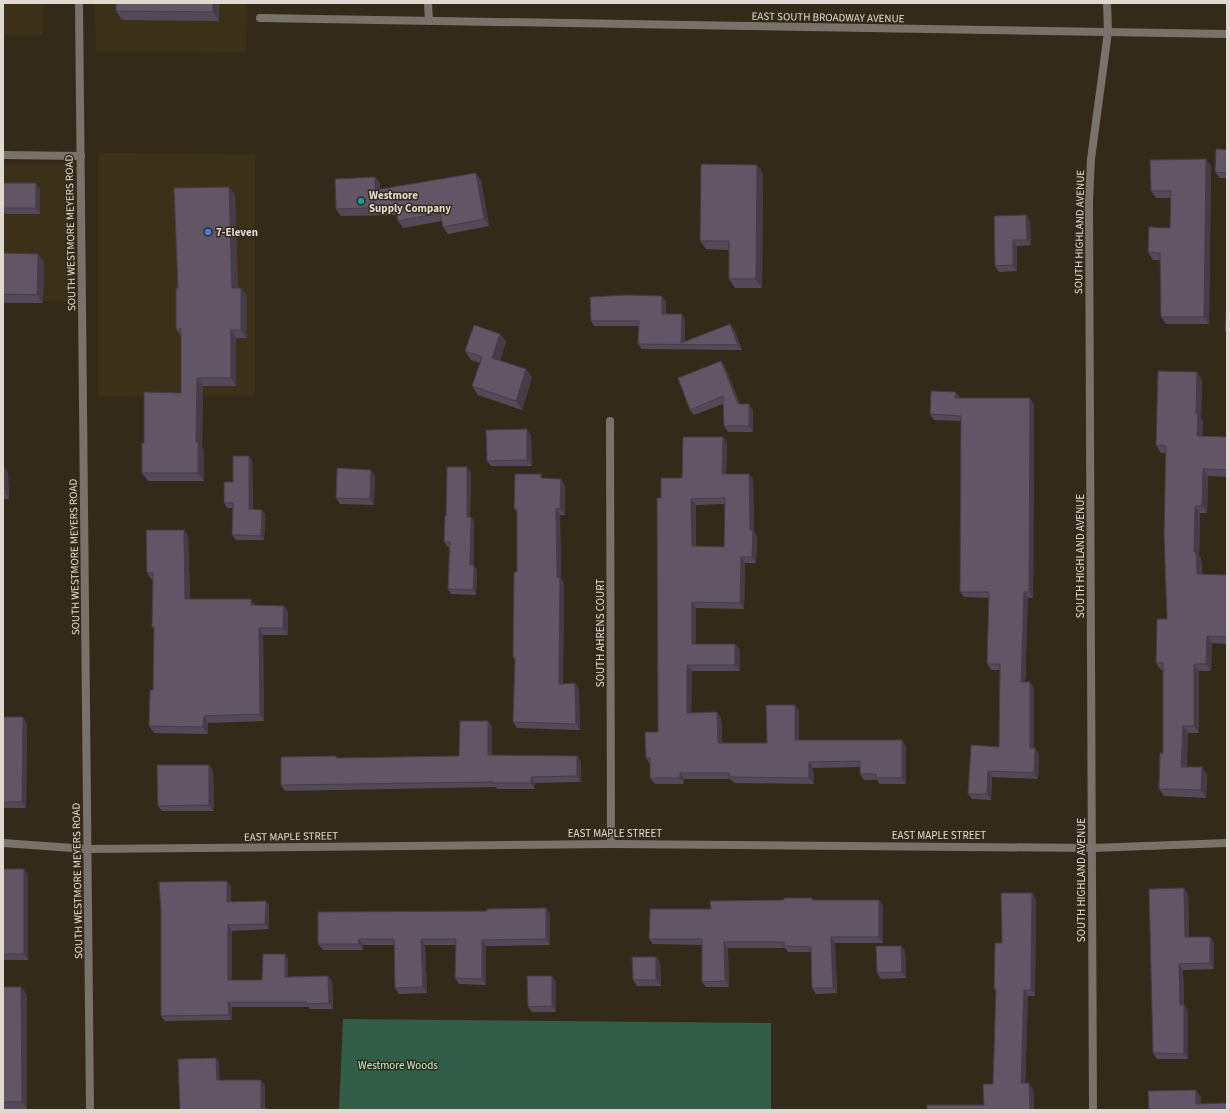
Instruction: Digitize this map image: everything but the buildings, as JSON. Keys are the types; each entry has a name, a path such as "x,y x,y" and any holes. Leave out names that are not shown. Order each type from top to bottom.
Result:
{"street":[{"name":"SOUTH WESTMORE MEYERS ROAD","path":"79,3 90,1110"},
{"path":"428,3 429,21"},
{"name":"SOUTH HIGHLAND AVENUE","path":"1093,1110 1089,201 1091,159 1108,32 1107,3"},
{"name":"EAST SOUTH BROADWAY AVENUE","path":"260,18 1227,34"},
{"path":"3,155 81,156"},
{"name":"SOUTH AHRENS COURT","path":"610,421 612,844"},
{"name":"EAST MAPLE STREET","path":"3,843 87,849 612,844 1092,848 1227,843"}],"shaded area":[{"path":"3,3 44,3 43,35 3,35"},
{"path":"95,3 247,3 246,53 96,51"},
{"path":"98,153 255,154 255,395 98,397"},
{"path":"3,164 70,165 73,301 3,302"}],"green space":[{"name":"Westmore Woods","path":"343,1019 771,1023 771,1110 339,1110"}],"place":[{"name":"Westmore Supply Company","path":"361,201"},
{"name":"7-Eleven","path":"208,232"}]}
